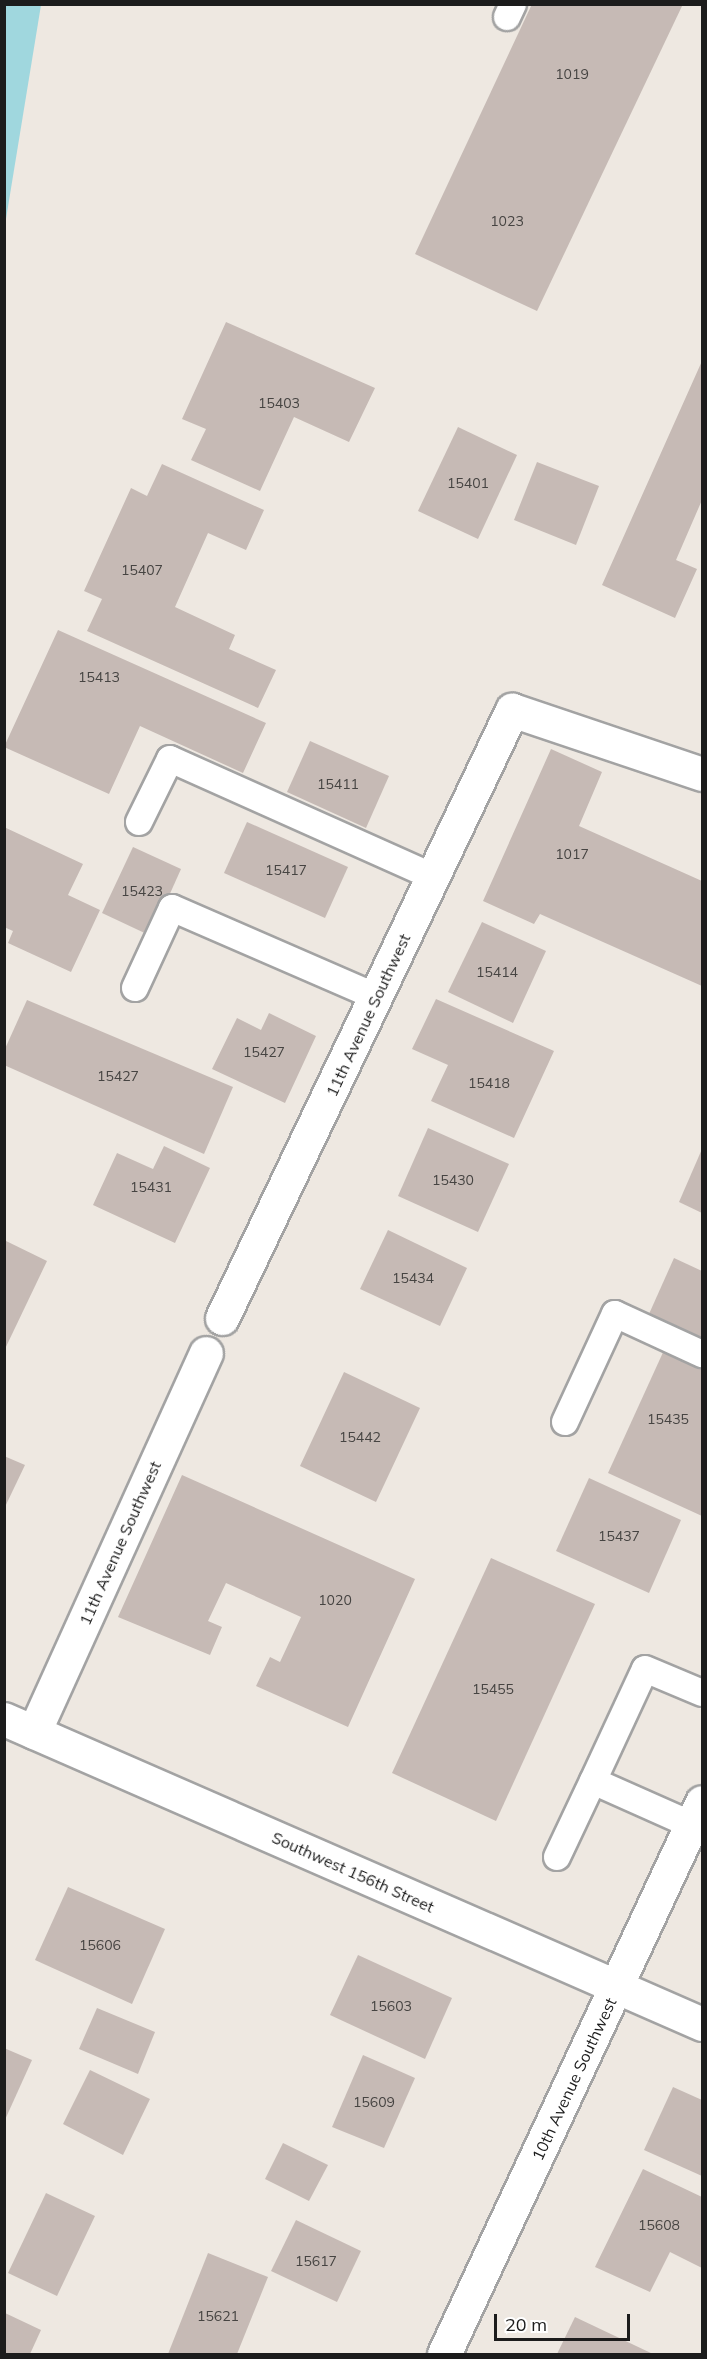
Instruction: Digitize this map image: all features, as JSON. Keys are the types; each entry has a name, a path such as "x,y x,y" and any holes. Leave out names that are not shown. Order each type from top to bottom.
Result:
{"street":[{"name":"11th Avenue Southwest","path":"222,1318 512,710 702,774"},
{"name":"11th Avenue Southwest","path":"34,1732 206,1353"},
{"name":"Southwest 156th Street","path":"4,1719 702,2024"},
{"name":"10th Avenue Southwest","path":"444,2355 697,1814"}],"lane":[{"path":"139,822 170,759 434,877"},
{"path":"135,988 172,908 377,997"},
{"path":"565,1422 615,1314 702,1354"},
{"path":"557,1857 645,1669 702,1693"},
{"path":"593,1781 697,1814"}],"water":[{"path":"4,5 41,5 5,225"}],"building":[{"path":"532,4 683,4 537,311 415,254"},
{"path":"226,322 375,388 349,442 294,417 260,491 191,460 206,429 182,419"},
{"path":"702,361 702,500 676,560 697,569 675,618 602,585"},
{"path":"458,427 517,455 478,539 418,511"},
{"path":"537,462 599,486 576,545 514,520"},
{"path":"162,464 264,510 246,550 208,533 175,607 235,635 229,649 276,670 258,708 87,631 102,599 84,591 131,488 147,496"},
{"path":"58,630 266,723 243,773 140,726 109,794 4,747"},
{"path":"310,741 389,776 366,828 287,792"},
{"path":"551,749 602,772 579,826 702,881 702,986 540,914 534,924 483,901"},
{"path":"247,822 348,867 325,918 224,873"},
{"path":"4,827 83,864 68,895 100,910 71,972 8,943 13,931 4,927"},
{"path":"133,847 181,869 151,936 102,913"},
{"path":"482,922 546,951 513,1023 448,992"},
{"path":"436,999 554,1051 514,1138 431,1101 448,1065 412,1049"},
{"path":"27,1000 233,1087 204,1154 4,1065 4,1051"},
{"path":"269,1013 316,1036 285,1103 212,1069 237,1018 261,1030"},
{"path":"428,1128 509,1164 478,1232 398,1196"},
{"path":"164,1146 210,1168 175,1243 93,1205 117,1153 153,1169"},
{"path":"702,1149 702,1213 679,1202"},
{"path":"388,1230 467,1268 440,1326 360,1289"},
{"path":"4,1240 47,1261 4,1351"},
{"path":"674,1258 702,1271 702,1338 649,1314"},
{"path":"665,1348 702,1365 702,1516 608,1473"},
{"path":"344,1372 420,1408 376,1502 300,1466"},
{"path":"4,1456 25,1465 4,1509"},
{"path":"182,1475 415,1579 348,1727 256,1686 270,1657 280,1662 301,1617 226,1583 208,1621 222,1627 210,1655 118,1617"},
{"path":"589,1478 681,1520 649,1593 556,1551"},
{"path":"491,1558 595,1604 496,1821 392,1773"},
{"path":"68,1887 165,1929 132,2004 35,1960"},
{"path":"358,1955 452,1998 425,2059 330,2015"},
{"path":"97,2008 155,2032 138,2074 79,2049"},
{"path":"4,2048 32,2060 4,2122"},
{"path":"363,2055 415,2078 384,2148 332,2127"},
{"path":"90,2070 150,2099 123,2155 63,2124"},
{"path":"673,2087 702,2100 702,2176 644,2150"},
{"path":"283,2143 328,2165 309,2201 265,2179"},
{"path":"643,2169 702,2197 702,2268 670,2252 650,2292 595,2267"},
{"path":"46,2193 95,2216 57,2296 8,2273"},
{"path":"296,2220 361,2251 337,2302 271,2271"},
{"path":"208,2253 268,2277 237,2354 168,2354"},
{"path":"5,2313 41,2330 30,2354 5,2354"},
{"path":"575,2317 653,2354 557,2354"}]}
